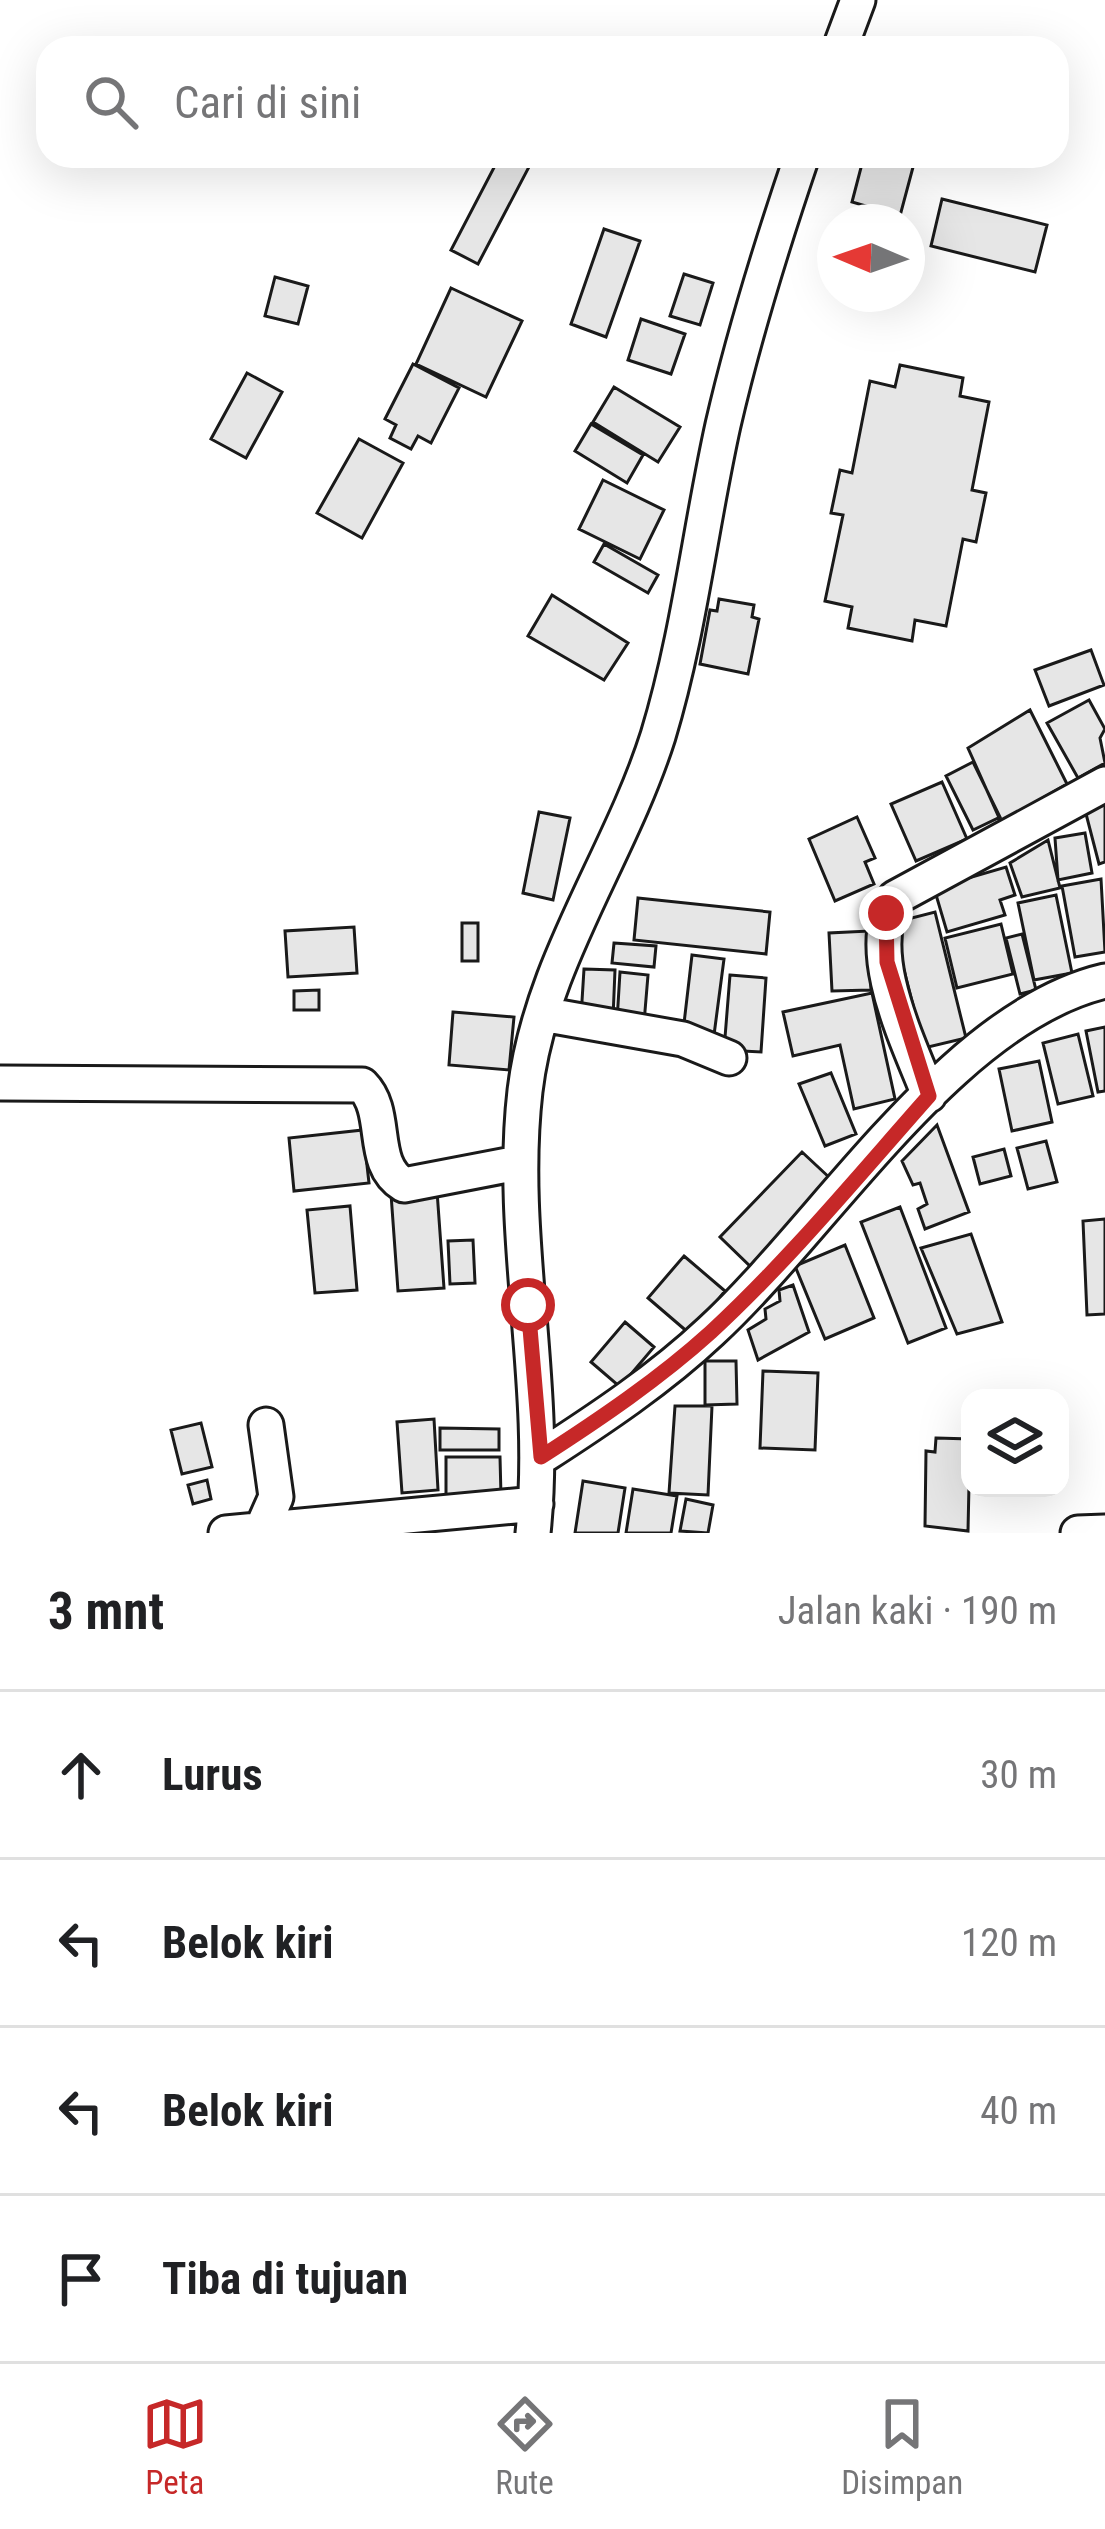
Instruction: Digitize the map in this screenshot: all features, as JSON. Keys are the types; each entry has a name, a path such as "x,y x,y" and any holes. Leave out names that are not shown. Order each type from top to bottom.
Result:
{"street":[{"path":"844,36 858,0"},
{"path":"226,1533 534,1518 541,1457 518,1163 526,1084 542,1014 641,784 689,612 723,428 799,168"},
{"path":"929,1096 887,962 884,934 895,898 1105,784"},
{"path":"541,1457 611,1411 711,1332 982,1045 1069,990 1105,981"},
{"path":"542,1014 683,1039 729,1058"},
{"path":"0,1083 362,1085 375,1097 382,1154 391,1177 404,1185 518,1163"},
{"path":"260,1531 276,1497 266,1425"},
{"path":"1078,1533 1105,1532"}],"building":[{"path":"494,168 528,168 478,264 451,250"},
{"path":"861,168 913,168 903,204 852,202"},
{"path":"942,199 1047,225 1035,272 931,246"},
{"path":"604,229 640,241 606,337 571,324"},
{"path":"684,274 713,283 700,325 670,316"},
{"path":"275,277 308,286 298,324 265,316"},
{"path":"451,288 522,321 486,397 416,364"},
{"path":"641,319 685,334 671,374 628,360"},
{"path":"413,364 459,388 431,443 418,436 411,449 390,438 396,425 385,419"},
{"path":"900,365 963,378 960,396 989,402 972,490 986,493 976,542 963,539 946,626 915,620 912,641 848,628 852,607 825,601 843,515 831,513 840,470 852,473 870,381 895,387"},
{"path":"247,373 282,392 246,458 211,439"},
{"path":"614,387 680,427 658,462 593,422"},
{"path":"591,424 643,455 627,483 575,451"},
{"path":"359,439 403,463 362,538 317,513"},
{"path":"603,480 664,510 640,559 579,529"},
{"path":"604,544 658,575 648,593 594,562"},
{"path":"552,595 628,643 604,680 528,636"},
{"path":"719,599 754,605 752,617 759,619 748,674 700,664 710,610 717,611"},
{"path":"1091,650 1104,685 1049,706 1035,670"},
{"path":"1089,700 1105,729 1100,738 1105,763 1078,778 1047,723"},
{"path":"1030,710 1067,784 1001,822 968,748"},
{"path":"973,762 1000,817 973,830 946,776"},
{"path":"942,782 967,839 916,861 891,804"},
{"path":"1105,805 1105,862 1099,864 1085,810"},
{"path":"539,812 570,818 553,900 523,893"},
{"path":"857,817 875,858 865,862 874,884 835,901 809,839"},
{"path":"1085,833 1092,873 1058,880 1055,838"},
{"path":"1048,840 1060,888 1022,897 1010,863"},
{"path":"1006,867 1015,895 1000,900 1005,915 947,932 934,888"},
{"path":"1101,879 1105,952 1075,957 1062,886"},
{"path":"1056,895 1072,973 1034,980 1018,903"},
{"path":"638,898 770,912 766,954 634,940"},
{"path":"935,912 966,1038 924,1048 892,923"},
{"path":"462,923 478,923 478,961 462,961"},
{"path":"1001,924 1013,974 957,988 945,938"},
{"path":"354,927 357,973 288,977 285,931"},
{"path":"869,931 871,990 832,991 829,933"},
{"path":"1022,934 1036,990 1020,994 1006,938"},
{"path":"614,943 656,946 654,967 612,963"},
{"path":"692,955 724,959 714,1035 683,1032"},
{"path":"584,969 615,970 613,1018 581,1017"},
{"path":"620,972 648,975 644,1023 617,1021"},
{"path":"730,975 766,978 761,1052 724,1050"},
{"path":"319,990 319,1010 294,1010 294,991"},
{"path":"872,993 895,1099 854,1109 840,1045 793,1056 783,1012"},
{"path":"453,1012 514,1017 509,1070 449,1065"},
{"path":"1105,1027 1105,1091 1098,1092 1086,1031"},
{"path":"1078,1034 1093,1096 1058,1104 1043,1043"},
{"path":"1039,1061 1052,1122 1012,1131 999,1069"},
{"path":"831,1073 856,1134 825,1146 799,1084"},
{"path":"937,1125 969,1212 925,1229 918,1209 927,1204 920,1183 913,1185 902,1161"},
{"path":"363,1130 369,1183 294,1191 289,1138"},
{"path":"1046,1141 1057,1182 1028,1189 1017,1148"},
{"path":"1004,1149 1011,1176 980,1184 973,1157"},
{"path":"802,1152 832,1180 750,1266 720,1237"},
{"path":"437,1191 444,1288 398,1291 391,1194"},
{"path":"350,1206 357,1290 315,1293 307,1210"},
{"path":"900,1207 946,1328 908,1343 861,1222"},
{"path":"1105,1219 1105,1314 1087,1315 1083,1221"},
{"path":"971,1234 1002,1322 957,1334 921,1248"},
{"path":"473,1240 475,1283 450,1284 448,1241"},
{"path":"845,1245 874,1318 825,1339 795,1266"},
{"path":"684,1256 725,1291 690,1334 648,1298"},
{"path":"793,1285 809,1332 758,1360 748,1330 766,1319 765,1309 780,1301 779,1290"},
{"path":"625,1322 654,1347 620,1387 591,1362"},
{"path":"705,1361 736,1361 737,1404 705,1405"},
{"path":"763,1371 818,1373 815,1450 760,1448"},
{"path":"675,1406 712,1406 708,1495 669,1493"},
{"path":"434,1419 438,1490 402,1493 397,1422"},
{"path":"201,1423 212,1467 182,1474 171,1430"},
{"path":"440,1428 499,1429 499,1450 440,1450"},
{"path":"936,1438 961,1439 961,1497 969,1497 968,1531 925,1526 926,1451 935,1452"},
{"path":"446,1457 500,1457 501,1496 446,1496"},
{"path":"207,1480 211,1499 193,1504 188,1485"},
{"path":"583,1481 625,1488 618,1533 575,1533"},
{"path":"633,1489 677,1496 671,1533 626,1533"},
{"path":"686,1499 713,1505 708,1533 680,1531"}],"route":[{"path":"528,1305 541,1457 611,1411 711,1332 848,1187 929,1096 887,962 886,913"}]}
